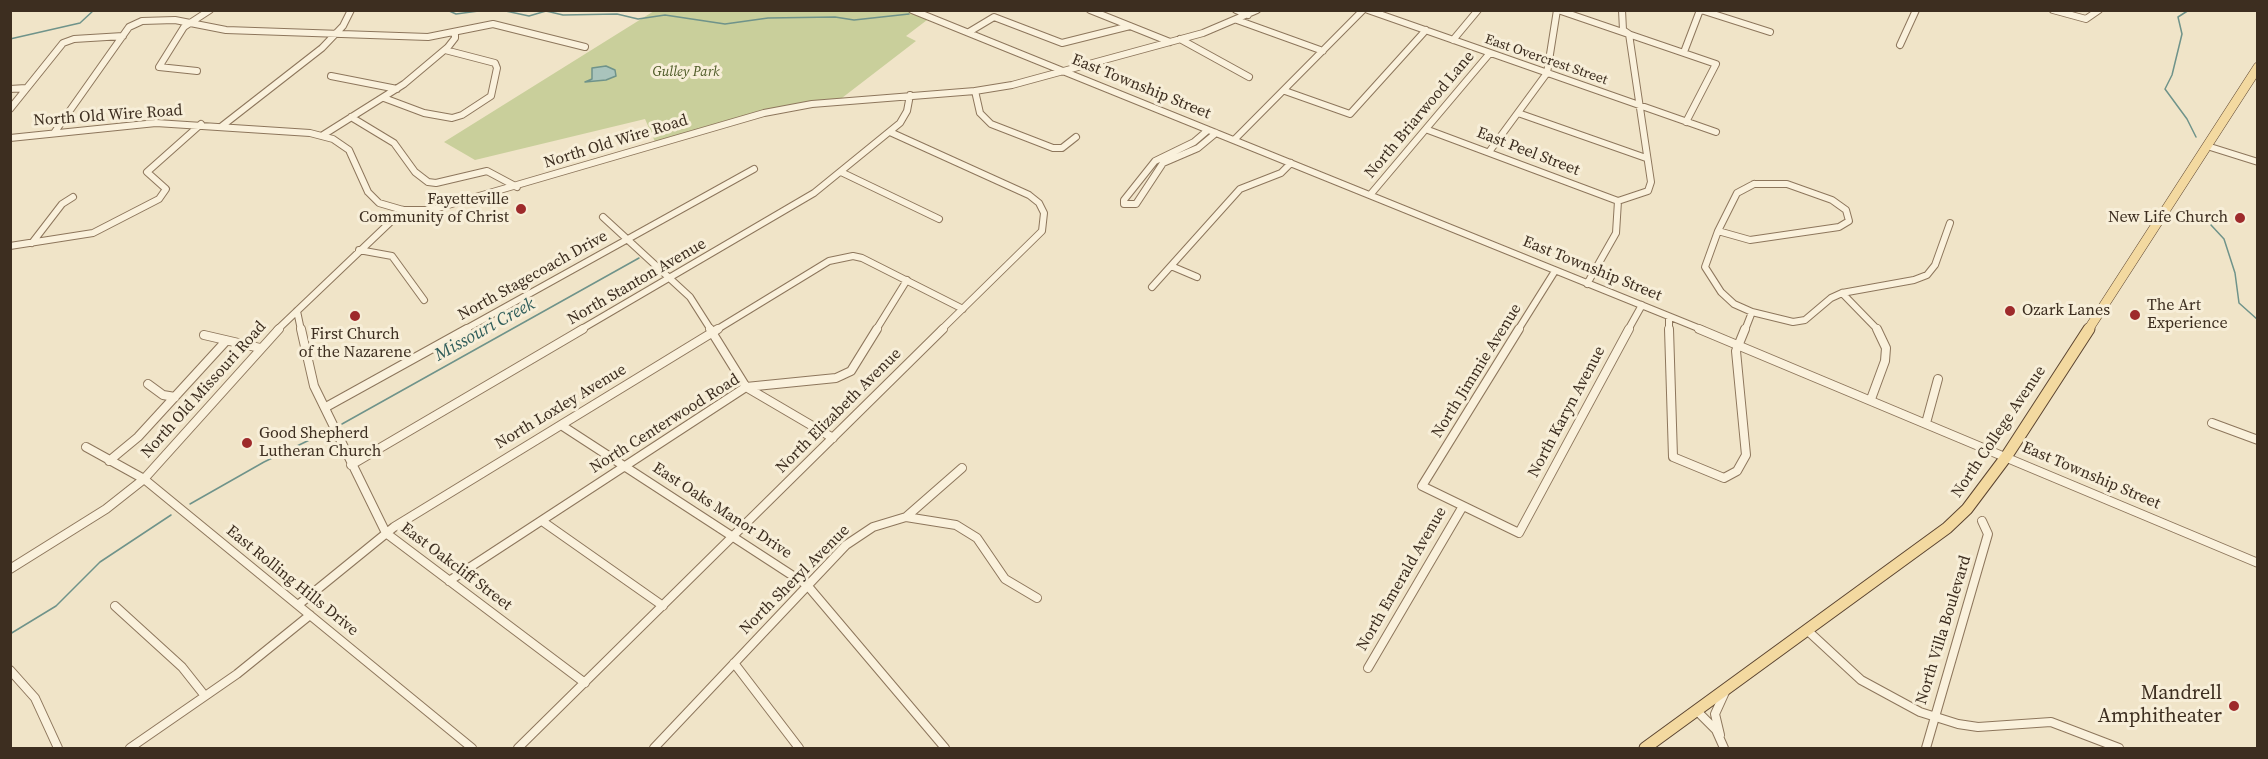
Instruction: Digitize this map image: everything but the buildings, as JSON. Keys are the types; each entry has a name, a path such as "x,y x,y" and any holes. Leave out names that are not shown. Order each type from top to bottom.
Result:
{"main road":[{"name":"North College Avenue","path":"1645,748 1947,528 1967,509 2006,457 2258,67"}],"street":[{"path":"197,71 159,67 184,27 210,10"},
{"path":"222,126 314,55 336,34 351,10"},
{"name":"East Township Street","path":"912,10 1871,399 2258,563"},
{"path":"1090,10 1170,42"},
{"path":"1236,10 1248,15"},
{"name":"North Old Wire Road","path":"10,138 156,123 201,124 323,135 349,150 374,200 384,206 403,210 427,210 448,207 777,110 820,103 975,91 1092,64 1170,42 1237,20 1257,10"},
{"path":"1234,140 1364,10"},
{"name":"East Overcrest Street","path":"1368,10 1716,132"},
{"path":"1454,40 1478,10"},
{"path":"1489,152 1547,73 1557,10 1684,52 1717,66 1686,122"},
{"path":"1587,284 1616,233 1618,201 1648,191 1651,182 1629,34 1623,30 1622,10"},
{"path":"1684,52 1701,10 1770,32"},
{"path":"1900,45 1916,10"},
{"path":"2054,10 2079,18 2092,17 2099,10"},
{"path":"969,32 985,20 994,17 1062,43 1130,26"},
{"path":"54,132 123,36 132,25 142,21 175,20 226,30 428,37 493,24 585,47"},
{"path":"1237,20 1323,51"},
{"path":"1285,91 1350,114 1426,30"},
{"path":"323,135 397,89 445,50 455,38 455,32"},
{"path":"10,109 60,45 68,40 123,36"},
{"path":"1180,39 1249,77"},
{"path":"384,98 424,113 452,118 462,115 491,96 497,68 495,63 445,50"},
{"name":"North Briarwood Lane","path":"1370,195 1428,130 1490,53"},
{"path":"1086,81 1080,72 1092,64"},
{"path":"331,76 397,89"},
{"path":"10,89 26,88"},
{"path":"975,91 980,113 991,124 1053,148 1062,148 1076,137"},
{"name":"North Stanton Avenue","path":"351,465 796,205 842,172 890,132 906,115 910,95"},
{"path":"1518,113 1646,158"},
{"path":"351,117 394,143 415,172 431,183 487,171 517,187"},
{"path":"10,246 93,233 163,196 166,192 165,186 149,177 147,172 201,124"},
{"path":"1208,130 1194,142 1157,159 1124,200 1124,204 1136,204 1163,163 1198,148 1216,133"},
{"name":"East Peel Street","path":"1428,130 1618,201"},
{"name":"North Elizabeth Avenue","path":"518,748 1037,236 1044,225 1043,208 1029,195 890,132"},
{"path":"2207,146 2258,162"},
{"path":"1152,286 1240,189 1281,173 1291,163"},
{"name":"North Stagecoach Drive","path":"326,407 754,169"},
{"path":"842,172 939,219"},
{"path":"1718,231 1750,240 1839,227 1848,224 1848,214 1843,207 1832,200 1787,184 1767,182 1748,186 1737,193 1718,231 1707,256 1705,267 1707,273 1721,292 1734,304 1774,320 1793,322 1805,320 1831,298 1842,293 1914,280 1927,275 1935,265 1950,223"},
{"path":"32,243 62,204 74,197"},
{"name":"North Old Missouri Road","path":"10,569 106,509 144,479 260,348 403,210"},
{"path":"381,230 406,217 427,210"},
{"path":"603,217 694,302 746,387 833,438"},
{"path":"359,250 392,256 424,300"},
{"name":"North Loxley Avenue","path":"297,605 386,533 830,261 853,255 907,280"},
{"path":"1171,266 1197,277"},
{"name":"North Jimmie Avenue","path":"1463,506 1422,486 1555,271"},
{"path":"907,280 963,309"},
{"name":"North Centerwood Road","path":"449,581 746,387 836,378 851,371 907,280"},
{"path":"1842,293 1870,319 1880,333 1886,348 1885,361 1871,399"},
{"name":"North Karyn Avenue","path":"1463,506 1519,533 1642,305"},
{"name":"East Oakcliff Street","path":"297,311 314,386 386,533 585,683"},
{"path":"1669,317 1673,457 1724,478 1733,475 1746,459 1737,344 1752,312"},
{"path":"204,335 260,348"},
{"path":"109,461 138,437 226,341"},
{"path":"1926,423 1938,380"},
{"path":"148,384 163,395 175,397"},
{"path":"2212,423 2258,440"},
{"name":"East Oaks Manor Drive","path":"561,425 807,585 945,748"},
{"name":"East Rolling Hills Drive","path":"86,447 144,479 472,748"},
{"path":"906,517 962,468"},
{"name":"North Emerald Avenue","path":"1368,668 1463,506"},
{"name":"North Sheryl Avenue","path":"654,748 807,585 855,537 873,527 906,517 933,518 967,530 986,548 1005,579 1037,598"},
{"path":"542,521 663,606"},
{"name":"North Villa Boulevard","path":"1926,748 1988,534 1982,521"},
{"path":"115,606 182,667 205,696"},
{"path":"130,748 205,696 310,615"},
{"path":"1808,631 1845,667 1867,684 1908,707 1934,717 1978,727 2051,722 2076,729 2119,748"},
{"path":"734,663 800,748"},
{"path":"10,670 35,698 58,748"},
{"path":"1724,748 1715,714 1726,689"},
{"path":"1696,710 1720,735"}],"green space":[{"name":"Gulley Park","path":"912,10 931,17 906,36 916,41 838,101 812,104 656,144 645,119 475,160 444,142 654,11"}],"water":[{"path":"606,66 615,70 616,76 606,80 585,82 592,79 592,68"}],"waterway":[{"path":"10,39 80,23 94,10"},
{"path":"447,10 456,14 486,10"},
{"path":"501,10 529,16 546,11 563,15 617,14 638,19 665,15 725,24 768,18 835,17 854,20 909,14"},
{"path":"924,12 932,10"},
{"path":"2189,10 2178,17 2182,34 2172,75 2165,89 2187,119 2196,137"},
{"path":"2210,220 2211,225 2224,239 2235,273 2239,303 2258,320"},
{"name":"Missouri Creek","path":"342,424 639,258"},
{"name":"Missouri Creek","path":"190,504 264,462 330,430"},
{"name":"Missouri Creek","path":"10,634 56,606 100,562 171,515"}],"place":[{"name":"Fayetteville Community of Christ","path":"521,209"},
{"name":"New Life Church","path":"2240,218"},
{"name":"Ozark Lanes","path":"2010,311"},
{"name":"The Art Experience","path":"2135,315"},
{"name":"First Church of the Nazarene","path":"355,316"},
{"name":"Good Shepherd Lutheran Church","path":"247,443"},
{"name":"Mandrell Amphitheater","path":"2234,706"}]}
